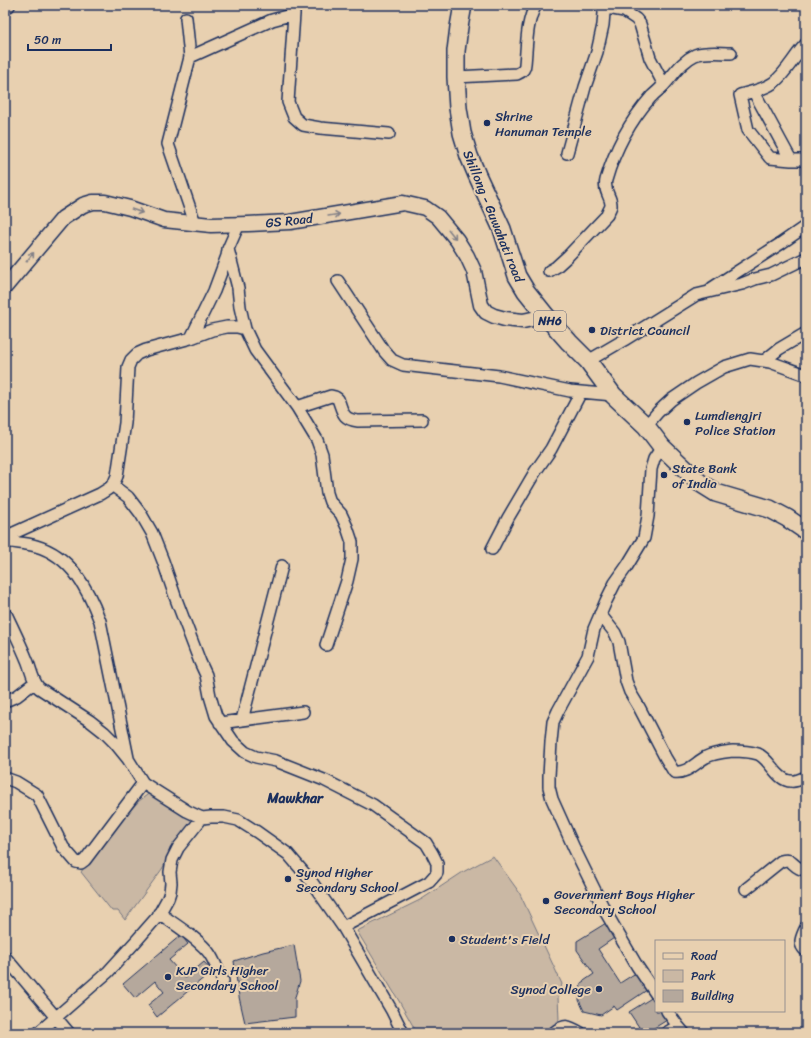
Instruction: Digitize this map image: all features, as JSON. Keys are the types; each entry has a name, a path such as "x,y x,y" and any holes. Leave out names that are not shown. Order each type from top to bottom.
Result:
{"highway":[{"name":"Shillong - Guwahati road","path":"463,5 456,51 458,108 462,133 469,156 502,229 517,276 526,291 569,342 588,361 613,395 646,426 662,447 700,483 716,493 770,509 806,531"}],"main road":[{"name":"GS Road","path":"5,286 63,218 83,205 93,202 105,202 130,208 164,220 211,225 290,222 403,203 425,208 438,218 457,240 474,271 481,305 486,312 505,319 523,321 546,316"}],"street":[{"path":"456,77 517,74 525,69 528,25 536,5"},
{"path":"601,6 624,11 636,19 640,24 650,58 664,85"},
{"path":"567,153 585,87 599,45 604,18 604,10 601,6"},
{"path":"190,57 294,9"},
{"path":"294,9 288,102 294,117 303,125 320,128 389,134"},
{"path":"186,18 190,57 168,144 195,223"},
{"path":"806,44 774,82 754,92 740,95 748,130 770,158 806,160"},
{"path":"549,271 568,256 607,215 611,207 606,190 609,169 617,149 630,124 651,97 688,59 706,52 731,53"},
{"path":"754,92 791,160"},
{"path":"191,338 214,291 227,256 228,249 239,224"},
{"path":"706,292 806,226"},
{"path":"228,249 238,288 240,307 245,329 255,350 297,407 317,440 322,454 327,493 330,502 341,514 348,527 352,542 352,559 347,581 326,644"},
{"path":"588,361 696,295 742,284 771,275 806,258"},
{"path":"338,281 384,351 392,360 403,365 499,376 570,391 613,395"},
{"path":"5,537 100,494 112,485 117,476 125,423 128,367 131,360 137,354 146,350 191,338 212,330 227,327 245,329"},
{"path":"764,361 806,333"},
{"path":"646,426 671,400 696,383 724,367 750,359 770,362 806,375"},
{"path":"492,549 535,472 551,449 581,392"},
{"path":"297,407 332,396 338,399 346,418 350,420 422,420"},
{"path":"655,993 637,966 605,911 574,848 552,799 549,787 553,722 588,656 594,629 615,583 644,538 648,516 651,469 654,459 662,447"},
{"path":"112,485 124,493 131,501 141,514 155,540 164,561 176,599 206,675 213,707 220,723 233,741 245,752 256,757 276,761 324,780 373,806 426,843 432,853 437,863 437,873 429,882 343,927"},
{"path":"5,541 36,546 63,560 75,572 93,602 100,621 128,759"},
{"path":"242,720 282,566"},
{"path":"5,614 22,648 32,672 34,683 39,688 90,721 104,732 128,759 143,783 187,811 202,818 224,817 238,820 288,854 310,881 343,927 392,1011 403,1033"},
{"path":"600,614 615,633 619,642 626,681 630,692 674,772 679,773 686,771 706,757 733,751 758,754 765,759 781,777 786,780 791,781 806,778"},
{"path":"5,702 17,696 34,683"},
{"path":"220,723 303,712"},
{"path":"5,778 16,782 37,795 63,847 76,862 81,863 85,860 143,783"},
{"path":"38,1033 108,972 138,940 159,913 170,892 170,872 172,860 178,848 202,818"},
{"path":"746,889 781,861 791,861 799,869 806,870"},
{"path":"159,913 197,941 204,948 209,954 223,981"},
{"path":"806,927 800,943 806,951"},
{"path":"5,957 69,1033"},
{"path":"666,1033 681,1030 668,1012"},
{"path":"552,1033 562,1026 567,1026 581,1033"}],"green space":[{"path":"151,792 197,820 170,848 167,860 162,869 125,920 118,911 112,911 81,872 112,829 139,801"},
{"name":"Student's Field","path":"493,856 519,892 562,984 558,997 559,1020 545,1033 417,1033 357,931 422,899 463,872"}],"building":[{"path":"611,920 620,934 598,949 620,983 642,969 653,986 617,1010 614,1006 601,1015 584,1011 579,1000 581,983 594,974 577,950 577,941"},
{"path":"181,935 188,944 169,960 185,978 204,962 212,971 157,1017 148,1005 164,992 155,981 135,998 123,984"},
{"path":"294,945 300,981 295,997 295,1017 245,1023 239,997 234,961 263,952"},
{"path":"653,997 655,1000 655,1012 666,1012 663,1014 667,1020 646,1033 643,1033 629,1012"}],"place":[{"name":"Shrine Hanuman Temple","path":"487,123"},
{"name":"District Council","path":"592,330"},
{"name":"Lumdiengjri Police Station","path":"687,422"},
{"name":"State Bank of India","path":"664,475"},
{"name":"Synod Higher Secondary School","path":"288,879"},
{"name":"Government Boys Higher Secondary School","path":"546,901"},
{"name":"Student's Field","path":"452,939"},
{"name":"KJP Girls Higher Secondary School","path":"168,977"},
{"name":"Synod College","path":"599,989"}],"district":[{"name":"Mawkhar","path":"295,798"}]}
